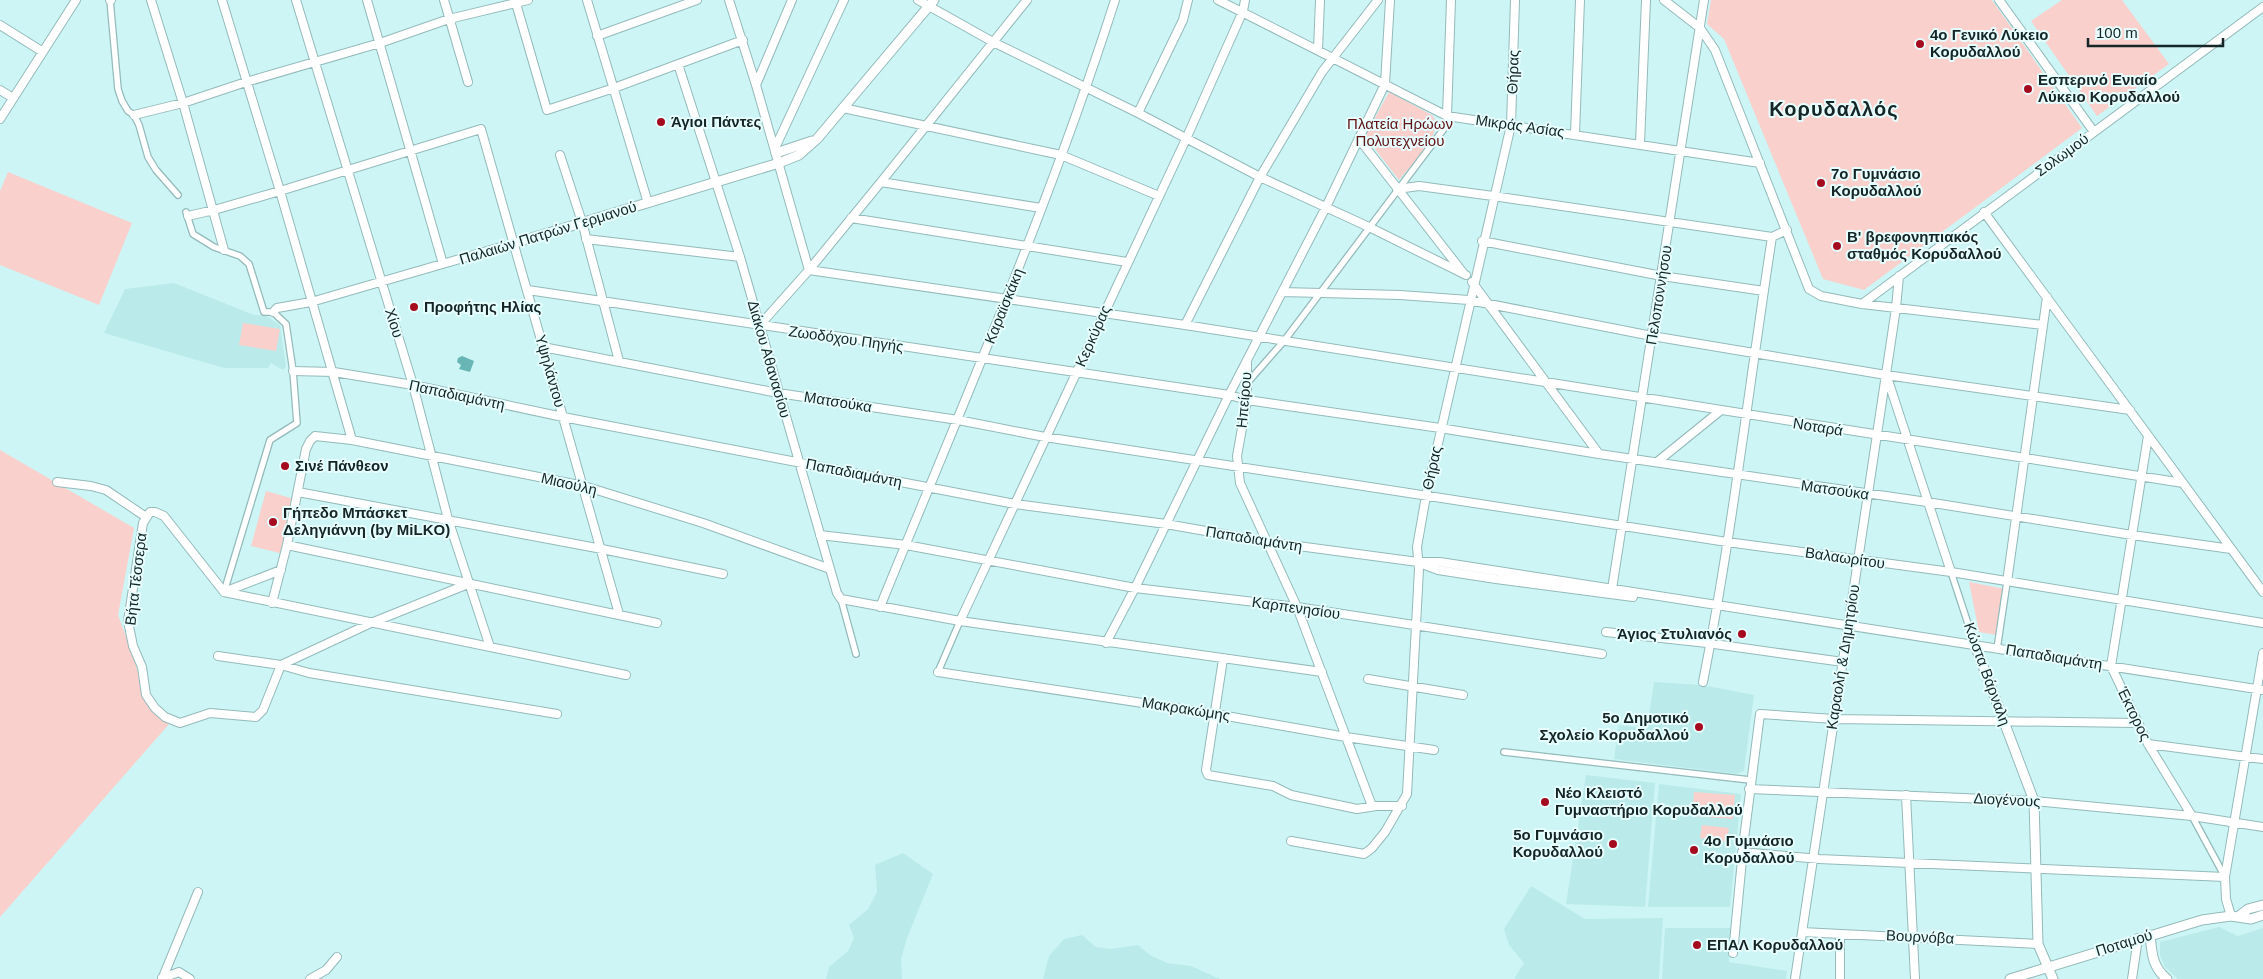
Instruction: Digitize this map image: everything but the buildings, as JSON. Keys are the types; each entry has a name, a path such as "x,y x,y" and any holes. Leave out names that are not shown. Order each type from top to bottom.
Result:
{"street":[{"path":"111,0 118,90 122,102 140,125 148,157 156,170 178,195"},
{"path":"151,0 183,103 224,250"},
{"path":"222,0 280,191 311,302 334,372 352,440"},
{"name":"Χίου","path":"296,0 380,282 413,385 429,454 448,519 490,647"},
{"path":"367,0 443,264"},
{"path":"444,0 468,82"},
{"path":"134,115 183,103 246,82 380,43 449,19 528,0"},
{"path":"587,0 648,203"},
{"path":"597,36 697,0"},
{"path":"729,0 743,40 809,270"},
{"path":"756,85 792,0"},
{"path":"777,155 844,0"},
{"path":"918,0 932,3 993,42 1087,87 1186,140 1260,177 1369,227 1466,276"},
{"path":"759,326 809,270 1027,0"},
{"name":"Καραϊσκάκη","path":"880,607 928,488 958,420 1005,299 1029,246 1041,208 1087,87 1115,0"},
{"path":"1138,113 1183,20 1188,0"},
{"name":"Μικράς Ασίας","path":"1218,0 1447,116 1760,163"},
{"name":"Κερκύρας","path":"938,672 1103,312 1186,140 1243,11 1245,0"},
{"path":"1318,50 1320,0"},
{"path":"1185,325 1260,177 1322,72 1378,0"},
{"name":"Ηπείρου","path":"1372,806 1297,607 1240,483 1237,456 1247,400 1246,361 1326,207 1385,84 1390,0"},
{"path":"1248,382 1284,341 1446,126 1451,0"},
{"name":"Θήρας","path":"1291,842 1364,854 1376,842 1402,806 1408,794 1408,745 1418,562 1417,547 1440,428 1482,241 1511,125 1515,0"},
{"path":"1575,134 1580,0"},
{"path":"1640,144 1646,0"},
{"path":"1664,0 1700,28 1715,50 1809,289 1821,296 1862,304 2043,325"},
{"name":"Πελοποννήσου","path":"1612,589 1624,525 1632,459 1671,221 1704,0"},
{"path":"1999,0 2094,132"},
{"path":"0,119 43,52 72,1"},
{"path":"515,2 547,110 614,88 743,40"},
{"name":"Παλαιών Πατρών Γερμανού","path":"273,312 277,308 311,302 715,183 777,155 799,155 817,139 932,3"},
{"name":"Σολωμού","path":"1862,304 2263,7"},
{"path":"0,25 43,52"},
{"name":"Διάκου Αθανασίου","path":"678,64 740,257 798,462 837,593 841,599 856,654"},
{"path":"0,90 13,98"},
{"path":"843,108 1061,155 1159,196"},
{"name":"Υψηλάντου","path":"411,151 482,129 619,614"},
{"path":"1359,139 1466,276 1491,305 1599,454"},
{"path":"224,592 270,440 297,423 293,371 286,324 273,312 264,312 249,264 240,256 214,247 193,234 187,214 214,210 411,151"},
{"path":"560,155 582,222 619,361"},
{"path":"881,182 1041,208"},
{"path":"1397,189 1419,186 1772,237 1787,230"},
{"path":"1984,212 2263,592"},
{"path":"851,218 1127,262"},
{"path":"1703,682 1739,475 1754,352 1772,237"},
{"path":"586,239 740,257"},
{"path":"1482,241 1662,276 1764,292"},
{"name":"Νοταρά","path":"809,270 1103,312 2183,483"},
{"name":"Καραολή & Δημητρίου","path":"1795,979 1896,308 1899,276"},
{"name":"Ζωοδόχου Πηγής","path":"528,290 982,360 1229,395 1247,400"},
{"path":"1282,292 1400,295 1470,300 1652,336 1886,374 2130,410"},
{"path":"1996,649 2047,297"},
{"name":"Ματσούκα","path":"543,347 778,393 958,420 1045,437 1237,468"},
{"path":"1106,643 1135,588 1246,361"},
{"name":"Παπαδιαμάντη","path":"293,371 334,372 413,385 563,417 1015,504 1166,524 1268,542 1418,562 1440,562 1697,604"},
{"name":"Κώστα Βάρναλη","path":"1886,374 1906,440 1976,646 2034,801 2038,944 2053,979"},
{"name":"Ματσούκα","path":"1247,400 1440,428 1868,495 1927,502 2132,536 2231,549"},
{"path":"1657,462 1720,411"},
{"name":"Μιαούλη","path":"298,492 306,449 315,436 352,440 584,486 703,523 830,570"},
{"path":"2112,666 2148,436"},
{"name":"Βαλαωρίτου","path":"1237,468 1727,542 1951,572 2263,623"},
{"path":"57,482 91,486 106,490 146,517"},
{"path":"272,603 298,492 448,519 723,574"},
{"name":"Βήτα Τέσσερα","path":"224,592 164,516 150,512 146,517 128,621 131,639 142,667 146,695 155,708 165,717 180,723 210,713 256,717 263,710 281,665"},
{"name":"Καρπενησίου","path":"820,536 906,544 1135,588 1297,607 1602,654"},
{"path":"287,545 657,623"},
{"name":"Παπαδιαμάντη","path":"1418,562 1438,570 1564,589 1717,606 2260,689"},
{"path":"224,592 281,570"},
{"path":"281,665 372,623 468,584"},
{"path":"224,592 626,674"},
{"path":"841,599 960,621 1223,660 1322,672"},
{"path":"1606,632 1843,662"},
{"path":"1742,852 1909,864 2225,878 2246,756 2260,689 2263,653"},
{"path":"218,656 281,665 309,673 557,714"},
{"path":"1223,660 1207,774 1273,786 1291,795 1335,803 1347,808 1361,809 1372,806 1402,806"},
{"name":"Έκτορος","path":"2112,666 2148,744 2192,816 2225,878 2226,899 2235,916"},
{"name":"Μακρακώμης","path":"938,672 1215,714 1434,750"},
{"path":"1368,679 1463,694"},
{"path":"1733,953 1750,780 1760,714 1834,719 2137,723"},
{"path":"2148,744 2263,759"},
{"path":"1504,752 1750,780"},
{"name":"Διογένους","path":"1750,789 2034,801 2192,816 2263,827"},
{"path":"1906,795 1915,979"},
{"path":"162,978 198,892"},
{"name":"Ποταμού","path":"2235,916 2248,909 2263,905"},
{"name":"Ποταμού","path":"2010,979 2138,938 2202,920 2235,916 2251,919 2263,915"},
{"name":"Βουρνόβα","path":"1802,932 2038,944"},
{"path":"1840,934 1840,979"},
{"path":"2150,935 2154,964 2158,971 2167,979"},
{"path":"2132,979 2138,938"},
{"path":"310,979 326,970 337,957"},
{"path":"162,978 179,972 190,979"}],"shaded area":[{"path":"174,283 254,315 265,315 280,325 286,366 283,370 271,363 268,368 224,368 104,333 125,289"},
{"path":"462,356 474,361 470,372 459,369 461,365 457,362 458,358"},
{"name":"5ο Δημοτικό Σχολείο Κορυδαλλού","path":"1654,682 1702,685 1754,695 1744,771 1736,774 1614,759 1619,725 1647,729"},
{"name":"5ο Γυμνάσιο Κορυδαλλού","path":"1586,775 1655,783 1645,907 1566,904"},
{"name":"4ο Γυμνάσιο Κορυδαλλού","path":"1659,784 1741,794 1730,907 1648,907"},
{"path":"903,853 933,874 907,938 901,959 902,979 826,979 829,967 848,951 854,938 849,925 868,909 877,892 875,865"},
{"path":"1531,886 1585,919 1663,918 1659,979 1514,979 1524,963 1509,945 1504,929"},
{"path":"2219,927 2238,936 2263,928 2263,979 2178,979 2165,967 2160,955 2160,942"},
{"name":"ΕΠΑΛ Κορυδαλλού","path":"1665,928 1731,928 1729,962 1787,971 1786,979 1662,979"},
{"path":"1082,935 1096,947 1111,949 1138,945 1150,955 1167,963 1191,966 1220,979 1043,979 1049,956 1064,939"}],"green space":[{"path":"1711,0 1992,0 2082,128 1864,290 1823,279 1724,39 1707,24"},
{"path":"2062,0 2122,0 2169,64 2097,116 2031,21"},
{"name":"Πλατεία Ηρώων Πολυτεχνείου","path":"1389,92 1432,115 1435,122 1435,130 1425,149 1399,180 1365,136"},
{"path":"8,172 132,223 99,305 0,265 0,191"},
{"path":"243,323 280,329 276,351 239,345"},
{"path":"0,450 134,528 118,615 135,661 143,695 153,711 170,723 0,917"},
{"name":"Γήπεδο Μπάσκετ Δεληγιάννη (by MiLKO)","path":"266,491 294,499 280,553 251,546"},
{"path":"1969,582 2005,589 1997,635 1979,632"},
{"path":"1694,792 1735,795 1733,819 1692,816"},
{"path":"1702,825 1729,828 1727,842 1700,838"}],"place":[{"name":"4ο Γενικό Λύκειο Κορυδαλλού","path":"1920,44"},
{"name":"Εσπερινό Ενιαίο Λύκειο Κορυδαλλού","path":"2028,89"},
{"name":"Άγιοι Πάντες","path":"661,122"},
{"name":"7ο Γυμνάσιο Κορυδαλλού","path":"1821,183"},
{"name":"Β' βρεφονηπιακός σταθμός Κορυδαλλού","path":"1837,246"},
{"name":"Προφήτης Ηλίας","path":"414,307"},
{"name":"Σινέ Πάνθεον","path":"285,466"},
{"name":"Γήπεδο Μπάσκετ Δεληγιάννη (by MiLKO)","path":"273,522"},
{"name":"Άγιος Στυλιανός","path":"1742,634"},
{"name":"5ο Δημοτικό Σχολείο Κορυδαλλού","path":"1699,727"},
{"name":"Νέο Κλειστό Γυμναστήριο Κορυδαλλού","path":"1545,802"},
{"name":"5ο Γυμνάσιο Κορυδαλλού","path":"1613,844"},
{"name":"4ο Γυμνάσιο Κορυδαλλού","path":"1694,850"},
{"name":"ΕΠΑΛ Κορυδαλλού","path":"1697,945"}],"district":[{"name":"Κορυδαλλός","path":"1834,109"}]}
